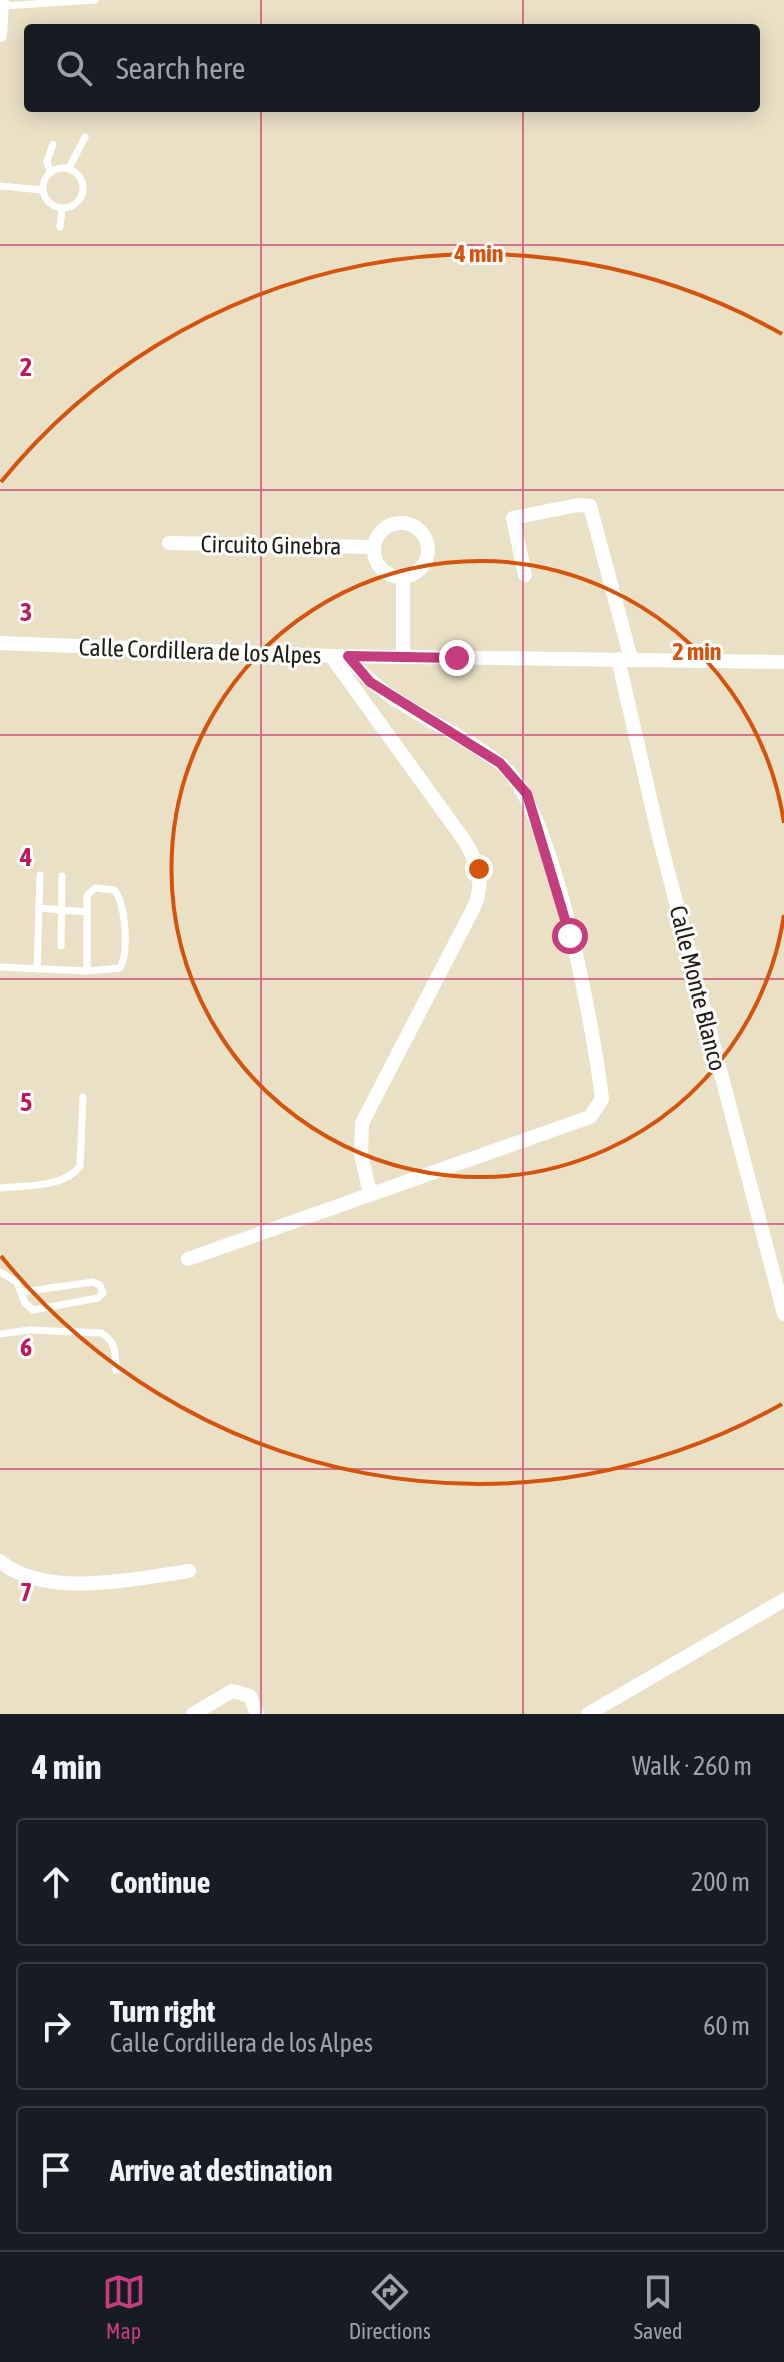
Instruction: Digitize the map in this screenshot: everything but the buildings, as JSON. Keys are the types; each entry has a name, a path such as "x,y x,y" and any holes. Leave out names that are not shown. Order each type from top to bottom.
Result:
{"street":[{"path":"0,35 2,3"},
{"name":"Calle Monte Blanco","path":"525,575 513,518 578,505 590,506 659,837 784,1314"},
{"name":"Circuito Ginebra","path":"393,523 409,523 422,532 428,547 425,563 413,574 403,577 387,574 379,567 373,547 379,532 393,523"},
{"name":"Circuito Ginebra","path":"169,543 373,547"},
{"path":"403,577 403,656"},
{"name":"Calle Cordillera de los Alpes","path":"0,643 331,656 784,662"},
{"path":"331,656 464,840 477,863 481,880 474,907 362,1123 361,1154 370,1193"},
{"path":"188,1259 590,1117 602,1099 587,993 527,794 500,763 370,682 348,656"},
{"path":"0,1561 22,1577 38,1581 88,1582 189,1571"},
{"path":"588,1714 784,1600"},
{"path":"193,1714 232,1691 250,1696 257,1714"}],"lane":[{"path":"2,3 95,0"},
{"path":"69,168 85,137"},
{"path":"42,190 50,172 47,161 53,144"},
{"path":"50,172 69,168"},
{"path":"42,190 52,206 62,209 72,207 83,192 83,182 69,168"},
{"path":"0,186 42,190"},
{"path":"60,227 62,209"},
{"path":"37,969 40,875"},
{"path":"61,946 62,876"},
{"path":"0,967 87,971 115,970 124,959 122,905 117,893 95,888 87,896 87,971"},
{"path":"39,908 87,912"},
{"path":"0,1188 62,1180 74,1175 80,1166 83,1097"},
{"path":"0,1272 17,1282 25,1303 33,1310 98,1298 103,1293 100,1285 93,1282 22,1292"},
{"path":"0,1334 30,1330 101,1333 111,1339 115,1347 116,1370"}],"route":[{"path":"457,658 348,656 370,682 500,763 516,778 527,794 570,936"}]}
